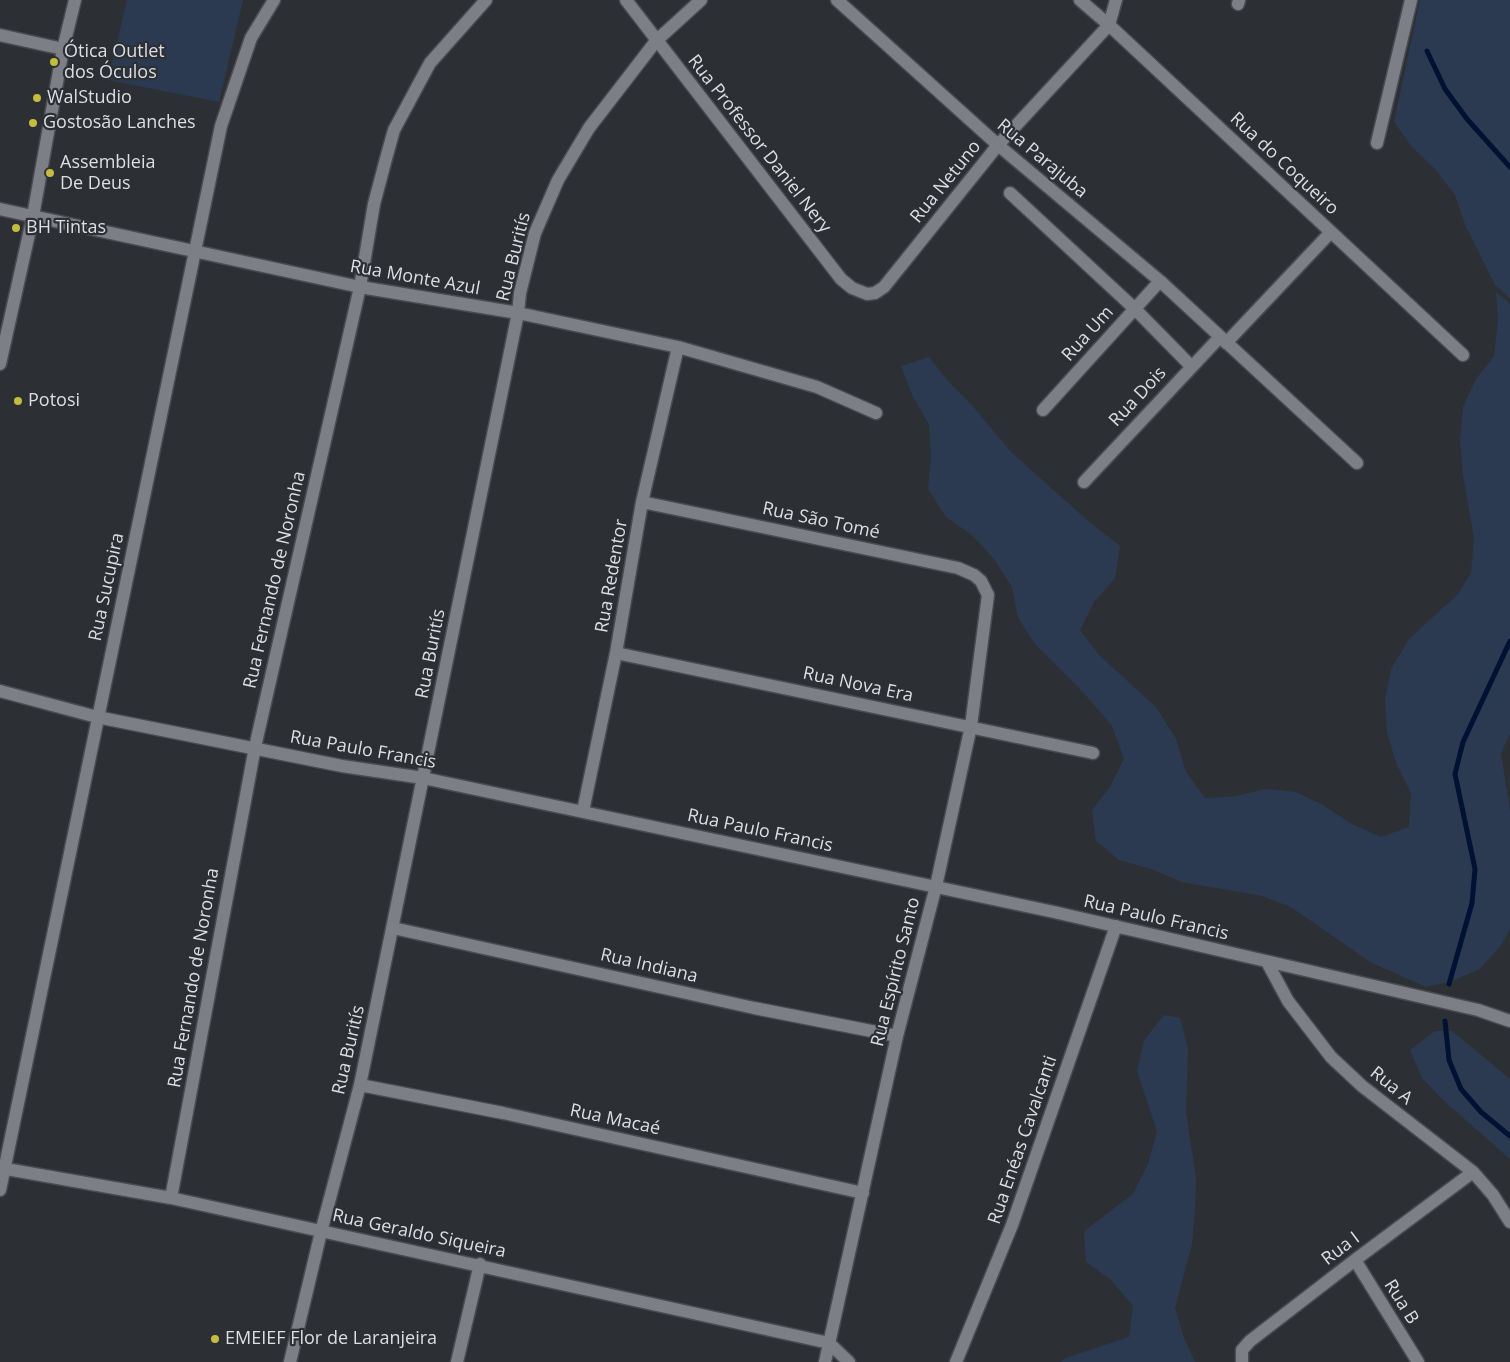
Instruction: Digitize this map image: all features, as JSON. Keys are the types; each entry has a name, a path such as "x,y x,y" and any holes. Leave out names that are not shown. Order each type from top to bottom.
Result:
{"street":[{"path":"0,364 33,216 63,48 75,0"},
{"name":"Rua Sucupira","path":"0,1190 2,1169 221,126 235,80 251,38 274,0"},
{"name":"Rua Fernando de Noronha","path":"171,1198 255,747 360,287 374,204 394,130 430,63 486,0"},
{"name":"Rua Professor Daniel Nery","path":"626,0 841,279 860,292 875,293"},
{"name":"Rua Buritís","path":"290,1362 321,1232 360,1085 518,313 520,293 535,233 558,180 589,128 656,41 701,0"},
{"name":"Rua Parajuba","path":"837,0 998,145 1160,281 1357,463"},
{"name":"Rua do Coqueiro","path":"1080,0 1463,355"},
{"name":"Rua Netuno","path":"875,293 884,287 998,145 1109,25 1116,0"},
{"path":"1377,143 1410,0"},
{"path":"0,35 63,48"},
{"path":"1010,194 1135,309 1191,366"},
{"name":"Rua Monte Azul","path":"0,209 360,287 518,313 678,347 817,387 876,413"},
{"path":"1222,340 1331,232"},
{"name":"Rua Um","path":"1043,410 1160,281"},
{"name":"Rua Dois","path":"1084,482 1191,366 1222,340"},
{"name":"Rua Redentor","path":"582,812 616,653 642,502 678,347"},
{"name":"Rua São Tomé","path":"642,502 958,568 974,575 986,588"},
{"name":"Rua Espírito Santo","path":"825,1362 897,1036 936,886 970,726 988,603 986,588"},
{"name":"Rua Nova Era","path":"616,653 1093,753"},
{"name":"Rua Paulo Francis","path":"0,692 97,717 255,747 342,766 423,778 936,886 1478,1010 1510,1022"},
{"name":"Rua Enéas Cavalcanti","path":"956,1362 1012,1225 1116,926"},
{"name":"Rua Indiana","path":"393,928 754,1008 897,1036"},
{"name":"Rua A","path":"1267,962 1288,1001 1331,1057 1362,1086 1473,1172 1493,1195 1510,1222"},
{"name":"Rua Macaé","path":"360,1085 503,1113 863,1193"},
{"name":"Rua Geraldo Siqueira","path":"2,1169 171,1198 321,1232 480,1264 829,1343"},
{"name":"Rua I","path":"1242,1362 1241,1354 1245,1346 1354,1260 1473,1172"},
{"name":"Rua B","path":"1354,1260 1418,1362"},
{"path":"457,1362 480,1264"},
{"path":"829,1343 849,1362"}],"shaded area":[{"path":"127,0 243,0 219,102 108,80"},
{"path":"1420,0 1510,0 1510,298 1495,285 1465,224 1455,195 1435,169 1412,147 1394,122"},
{"path":"1496,292 1510,304 1510,734 1501,753 1510,811 1510,929 1501,945 1480,969 1452,981 1426,987 1370,962 1291,907 1262,896 1182,882 1151,869 1119,860 1096,841 1092,810 1110,787 1124,759 1112,726 1082,691 1035,644 1018,618 1012,587 994,559 972,535 946,517 928,489 931,456 929,424 913,397 901,366 929,357 1012,453 1087,520 1120,546 1115,578 1094,602 1080,630 1099,655 1156,707 1176,739 1186,772 1205,798 1236,796 1265,789 1296,792 1323,805 1350,823 1381,837 1409,827 1411,793 1397,765 1387,733 1385,700 1391,669 1409,639 1458,594 1471,573 1474,538 1463,475 1460,441 1463,407 1476,379 1494,356 1498,320"},
{"path":"1164,1015 1180,1018 1188,1048 1186,1112 1196,1178 1195,1211 1192,1244 1175,1308 1184,1338 1195,1362 1061,1362 1066,1358 1129,1337 1133,1306 1111,1280 1086,1262 1084,1231 1133,1194 1148,1164 1157,1131 1137,1071 1144,1040"},
{"path":"1435,1031 1452,1031 1510,1079 1510,1159 1443,1100 1422,1078 1410,1050"}],"waterway":[{"path":"1427,51 1445,89 1467,119 1510,167"},
{"path":"1449,984 1472,903 1475,869 1455,774 1463,742 1510,641"},
{"path":"1445,1021 1449,1060 1461,1089 1481,1112 1510,1136"}],"place":[{"name":"Ótica Outlet dos Óculos","path":"54,62"},
{"name":"WalStudio","path":"37,98"},
{"name":"Gostosão Lanches","path":"33,123"},
{"name":"Assembleia De Deus","path":"50,173"},
{"name":"BH Tintas","path":"16,228"},
{"name":"Potosi","path":"18,401"},
{"name":"EMEIEF Flor de Laranjeira","path":"215,1339"}]}
